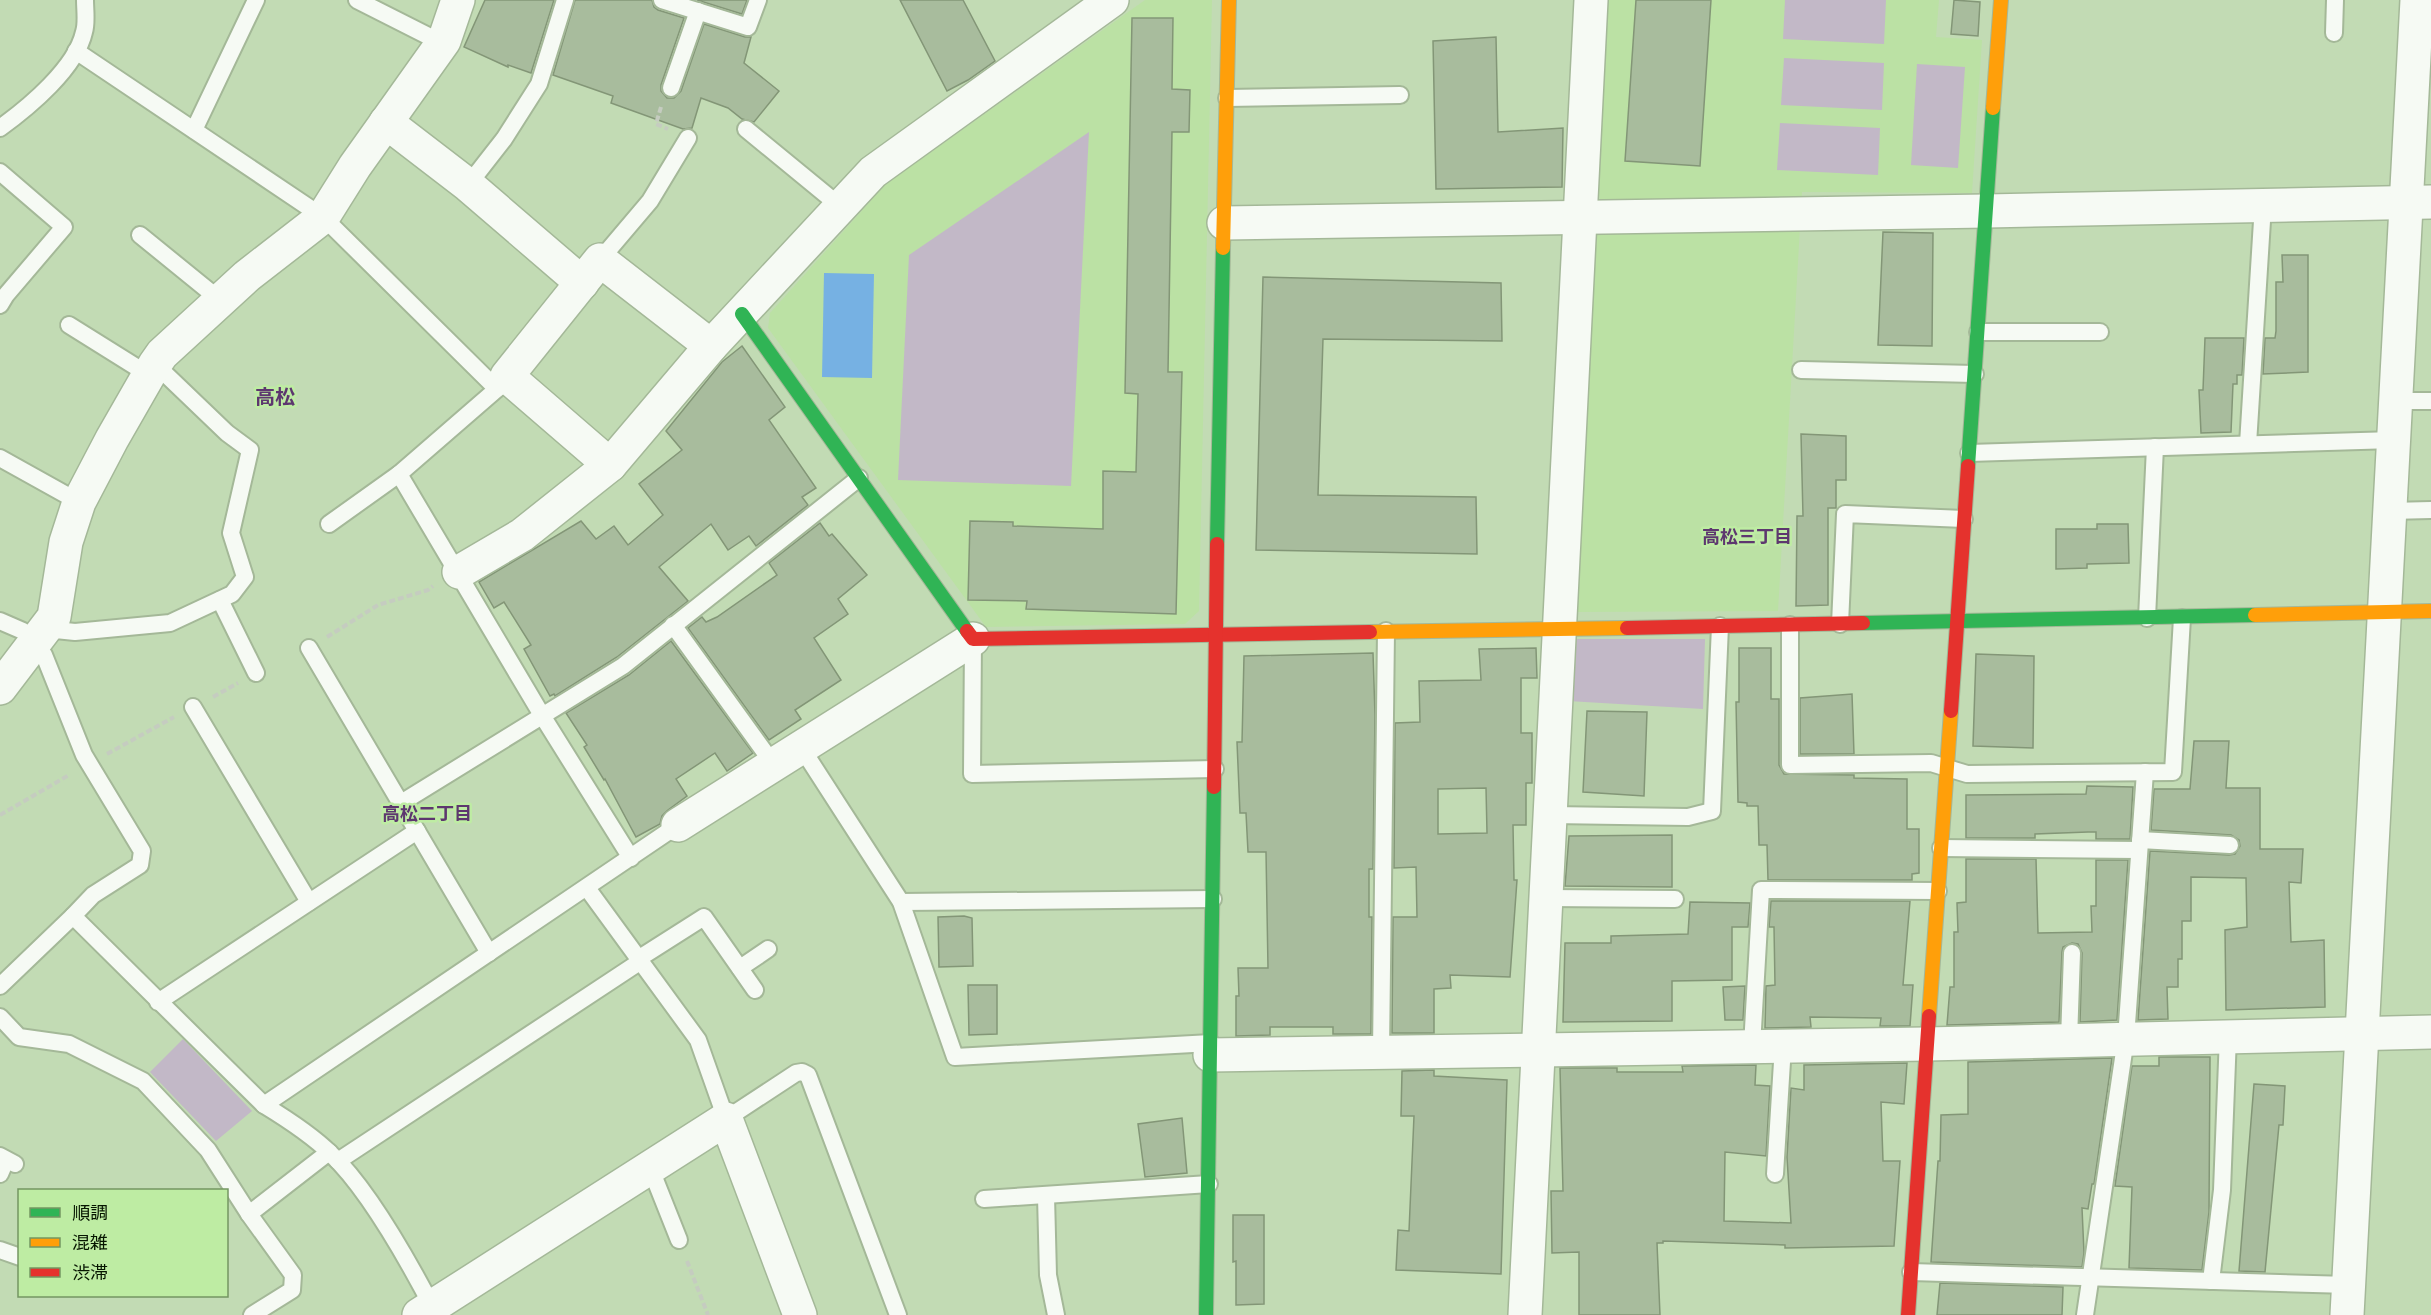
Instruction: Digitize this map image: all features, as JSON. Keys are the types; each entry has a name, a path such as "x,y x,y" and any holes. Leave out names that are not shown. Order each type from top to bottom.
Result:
{"street":[{"path":"0,688 54,617 66,542 79,502 152,369 162,354 247,276 323,217 442,43 458,0"},
{"path":"459,572 522,535 610,465 711,346 873,172 1112,0"},
{"path":"1206,1315 1216,635 1229,0"},
{"path":"1525,1315 1582,216 1591,0"},
{"path":"1908,1315 2001,0"},
{"path":"2348,1300 2395,401 2418,202 2421,109 2417,0"},
{"path":"386,122 468,185 591,272 711,346"},
{"path":"1224,223 2418,202"},
{"path":"591,272 502,382 610,465"},
{"path":"742,314 973,639"},
{"path":"678,825 973,639 2182,618 2431,611"},
{"path":"1210,1049 1381,1052 1927,1044 2431,1032"},
{"path":"429,1312 726,1119 800,1315"}],"lane":[{"path":"0,128 27,108 76,51 85,32 85,0"},
{"path":"195,130 256,0"},
{"path":"357,0 442,43"},
{"path":"468,185 504,139 539,84 565,0"},
{"path":"662,0 748,27 758,0"},
{"path":"2334,33 2335,0"},
{"path":"671,88 698,11"},
{"path":"76,51 323,217 502,382 399,474 329,524"},
{"path":"1227,98 1400,95"},
{"path":"746,129 841,207"},
{"path":"591,272 650,201 688,138"},
{"path":"0,172 64,227 0,305"},
{"path":"2248,444 2263,205"},
{"path":"140,235 220,300"},
{"path":"0,621 40,636 170,623 232,594 245,578 231,533 250,450 152,369 69,325"},
{"path":"1978,332 2100,332"},
{"path":"1802,370 1975,374"},
{"path":"2395,401 2431,401"},
{"path":"1969,453 2394,440"},
{"path":"2147,618 2155,447"},
{"path":"0,458 79,502"},
{"path":"399,474 543,717 631,858"},
{"path":"401,803 623,666 859,478"},
{"path":"2390,511 2431,510"},
{"path":"1840,624 1845,514 1964,519"},
{"path":"220,600 256,673"},
{"path":"1790,625 1790,765 1931,764 1967,774 2173,772 2182,618"},
{"path":"673,625 774,765"},
{"path":"1551,815 1688,817 1712,811 1720,626"},
{"path":"1381,1052 1386,632"},
{"path":"0,986 93,895 140,865 142,851 89,764 44,655 40,636"},
{"path":"973,639 972,774 1215,769"},
{"path":"309,648 489,953"},
{"path":"193,707 309,902"},
{"path":"801,747 901,902 956,1057 1210,1049"},
{"path":"2085,1315 2126,1038 2145,772"},
{"path":"264,1105 678,825"},
{"path":"158,1002 417,831"},
{"path":"1941,848 2230,845"},
{"path":"588,888 698,1040 726,1119 796,1073 802,1072 808,1075 898,1315"},
{"path":"1775,1174 1761,890 1938,891"},
{"path":"1546,898 1675,898"},
{"path":"901,902 1213,899"},
{"path":"73,916 264,1105 334,1157 375,1208 429,1312"},
{"path":"249,1214 704,917 755,990"},
{"path":"740,968 768,949"},
{"path":"2069,1040 2072,953"},
{"path":"0,1017 19,1037 69,1044 142,1081 208,1150 249,1214 293,1275 292,1290 252,1315"},
{"path":"2211,1281 2222,1190 2228,1036"},
{"path":"650,1167 679,1240"},
{"path":"984,1199 1209,1185"},
{"path":"1046,1196 1048,1275 1056,1315"},
{"path":"0,1250 18,1256"},
{"path":"1911,1272 2211,1281 2348,1300"}],"path":[{"path":"671,88 664,98 656,124 688,138"},
{"path":"0,815 89,764"},
{"path":"679,1240 708,1315"}],"shaded area":[{"path":"1145,0 1212,0 1199,611 1185,624 986,627 768,328 770,313 885,185"},
{"path":"1608,0 1939,0 1936,37 1982,40 1972,193 1802,192 1778,611 1575,612 1593,228 1600,200 1598,188"},
{"path":"1785,0 1886,0 1884,44 1783,39"},
{"path":"1784,58 1884,63 1882,110 1781,105"},
{"path":"1917,64 1965,67 1958,168 1911,165"},
{"path":"1780,123 1880,128 1878,175 1777,170"},
{"path":"1089,132 1071,486 898,480 909,255"},
{"path":"1573,639 1705,639 1703,709 1568,701"},
{"path":"183,1039 252,1111 216,1141 150,1072"}],"water":[{"path":"824,273 874,274 872,378 822,377"}],"building":[{"path":"485,0 554,0 531,73 508,65 508,67 464,47"},
{"path":"575,0 652,0 654,7 658,10 684,18 661,85 661,91 667,98 674,98 681,91 704,24 751,37 744,63 779,91 754,122 742,119 728,108 701,98 692,128 683,129 611,103 613,96 553,75"},
{"path":"697,0 747,0 742,14"},
{"path":"900,0 963,0 995,61 968,80 947,91"},
{"path":"1636,0 1711,0 1700,166 1625,161"},
{"path":"1954,0 1980,2 1978,36 1951,34"},
{"path":"1132,18 1173,18 1172,89 1190,90 1189,132 1172,132 1168,372 1182,372 1176,614 1026,609 1027,601 968,600 970,521 1013,522 1013,526 1103,529 1103,471 1136,472 1138,394 1125,393"},
{"path":"1496,37 1498,132 1563,128 1562,187 1436,189 1433,41"},
{"path":"1883,232 1933,233 1932,346 1878,345"},
{"path":"2282,255 2308,255 2308,372 2263,374 2265,338 2275,338 2276,282 2283,282"},
{"path":"1263,277 1501,283 1502,341 1323,339 1318,495 1476,497 1477,554 1256,550"},
{"path":"2205,338 2244,338 2242,375 2237,375 2237,384 2233,384 2231,432 2201,433 2199,390 2203,390"},
{"path":"742,346 785,407 769,420 816,488 802,497 808,505 756,546 749,536 728,550 711,524 659,567 688,601 617,657 555,696 554,694 550,696 524,649 531,645 504,602 494,608 479,582 581,521 596,539 614,526 628,545 663,515 639,484 682,450 666,431 722,362"},
{"path":"1801,434 1846,436 1846,480 1836,480 1836,508 1828,508 1828,605 1796,606 1797,516 1803,516"},
{"path":"820,523 829,536 832,534 867,575 838,599 848,614 814,638 841,680 795,710 801,719 769,740 688,628 702,617 706,622 717,617 777,575 769,563"},
{"path":"2097,524 2128,524 2129,563 2087,564 2087,568 2056,569 2056,529 2097,529"},
{"path":"671,641 753,753 727,771 715,753 676,779 687,796 662,816 660,824 636,837 605,779 584,747 587,745 566,713 629,675"},
{"path":"1536,648 1537,678 1521,678 1521,733 1532,733 1532,783 1526,783 1526,825 1513,825 1514,880 1517,880 1510,977 1450,975 1451,988 1434,989 1434,1033 1392,1033 1393,917 1417,917 1416,867 1394,868 1395,723 1420,722 1419,681 1481,680 1479,649","holes":["1486,788 1487,833 1438,834 1438,789"]},
{"path":"1739,648 1771,648 1771,699 1779,699 1779,765 1784,774 1854,775 1854,778 1907,779 1907,829 1919,829 1919,873 1912,874 1912,880 1768,880 1767,845 1759,845 1758,806 1747,806 1747,803 1738,802 1736,702 1739,702"},
{"path":"1373,653 1375,715 1373,869 1369,869 1369,917 1372,917 1371,1034 1333,1034 1333,1027 1270,1027 1270,1035 1236,1036 1236,996 1239,996 1238,968 1268,968 1266,852 1248,852 1246,813 1240,813 1237,742 1242,742 1244,656"},
{"path":"1976,654 2034,656 2033,748 1973,746"},
{"path":"1852,694 1854,754 1800,754 1800,698"},
{"path":"1587,711 1647,712 1644,796 1583,792"},
{"path":"2194,741 2229,741 2226,788 2260,788 2260,849 2303,849 2301,883 2289,882 2291,942 2324,940 2325,1007 2226,1010 2225,930 2247,927 2246,878 2191,877 2191,921 2182,921 2182,959 2178,959 2178,987 2167,987 2168,1019 2138,1020 2150,851 2229,855 2235,854 2240,846 2239,840 2231,835 2151,830 2154,789 2190,789"},
{"path":"2087,786 2133,787 2130,839 2096,839 2096,832 2035,834 2035,838 1966,838 1966,795 2086,794"},
{"path":"1672,835 1672,887 1565,886 1569,836"},
{"path":"1966,859 2036,859 2038,933 2092,932 2091,906 2096,906 2096,860 2128,860 2117,1020 2080,1022 2082,953 2078,944 2072,943 2063,947 2062,952 2059,1022 1947,1025 1950,987 1954,987 1954,932 1958,932 1957,903 1966,902"},
{"path":"1771,901 1910,901 1903,985 1913,985 1910,1026 1880,1026 1881,1018 1810,1017 1811,1027 1765,1028 1766,986 1775,985 1774,927 1769,927"},
{"path":"1690,902 1750,903 1748,927 1732,927 1732,980 1672,981 1672,1021 1563,1022 1565,943 1611,943 1611,936 1688,934"},
{"path":"938,917 972,918 973,966 939,967"},
{"path":"968,985 997,985 997,1034 969,1035"},
{"path":"1745,986 1743,1020 1725,1020 1723,987"},
{"path":"2159,1057 2210,1057 2209,1212 2202,1270 2129,1268 2132,1187 2115,1186 2132,1066 2159,1066"},
{"path":"2112,1058 2094,1184 2092,1184 2088,1209 2082,1208 2084,1253 2082,1267 1931,1262 1938,1161 1940,1161 1941,1115 1968,1114 1968,1062"},
{"path":"1907,1063 1904,1104 1881,1102 1883,1161 1900,1161 1894,1246 1785,1248 1785,1245 1663,1241 1663,1243 1657,1243 1660,1315 1579,1315 1579,1252 1552,1253 1551,1191 1563,1191 1560,1068 1617,1068 1617,1072 1683,1072 1682,1066 1756,1065 1755,1085 1770,1086 1766,1156 1725,1152 1724,1221 1791,1223 1787,1157 1791,1088 1804,1090 1804,1065"},
{"path":"1434,1070 1434,1076 1507,1080 1501,1274 1396,1270 1398,1230 1409,1231 1414,1116 1401,1116 1402,1071"},
{"path":"2254,1084 2285,1086 2283,1125 2279,1125 2265,1272 2239,1271"},
{"path":"1182,1118 1187,1173 1145,1177 1138,1124"},
{"path":"1233,1215 1264,1215 1264,1304 1236,1305"},
{"path":"1940,1283 2063,1287 2062,1315 1937,1315"}],"traffic: fast":[{"path":"1968,466 1993,108"},
{"path":"1217,544 1223,248"},
{"path":"742,314 967,631"},
{"path":"1863,623 2255,615"},
{"path":"1206,1315 1214,787"}],"traffic: slow":[{"path":"1223,248 1229,0"},
{"path":"1993,108 2001,0"},
{"path":"2255,615 2431,611"},
{"path":"1370,632 1627,628"},
{"path":"1929,1016 1951,711"}],"traffic: jam":[{"path":"1951,711 1968,466"},
{"path":"1214,787 1217,544"},
{"path":"1627,628 1863,623"},
{"path":"967,631 973,639 1370,632"},
{"path":"1908,1315 1929,1016"}],"district":[{"name":"高松","path":"275,397"},
{"name":"高松三丁目","path":"1747,536"},
{"name":"高松二丁目","path":"427,813"}]}
